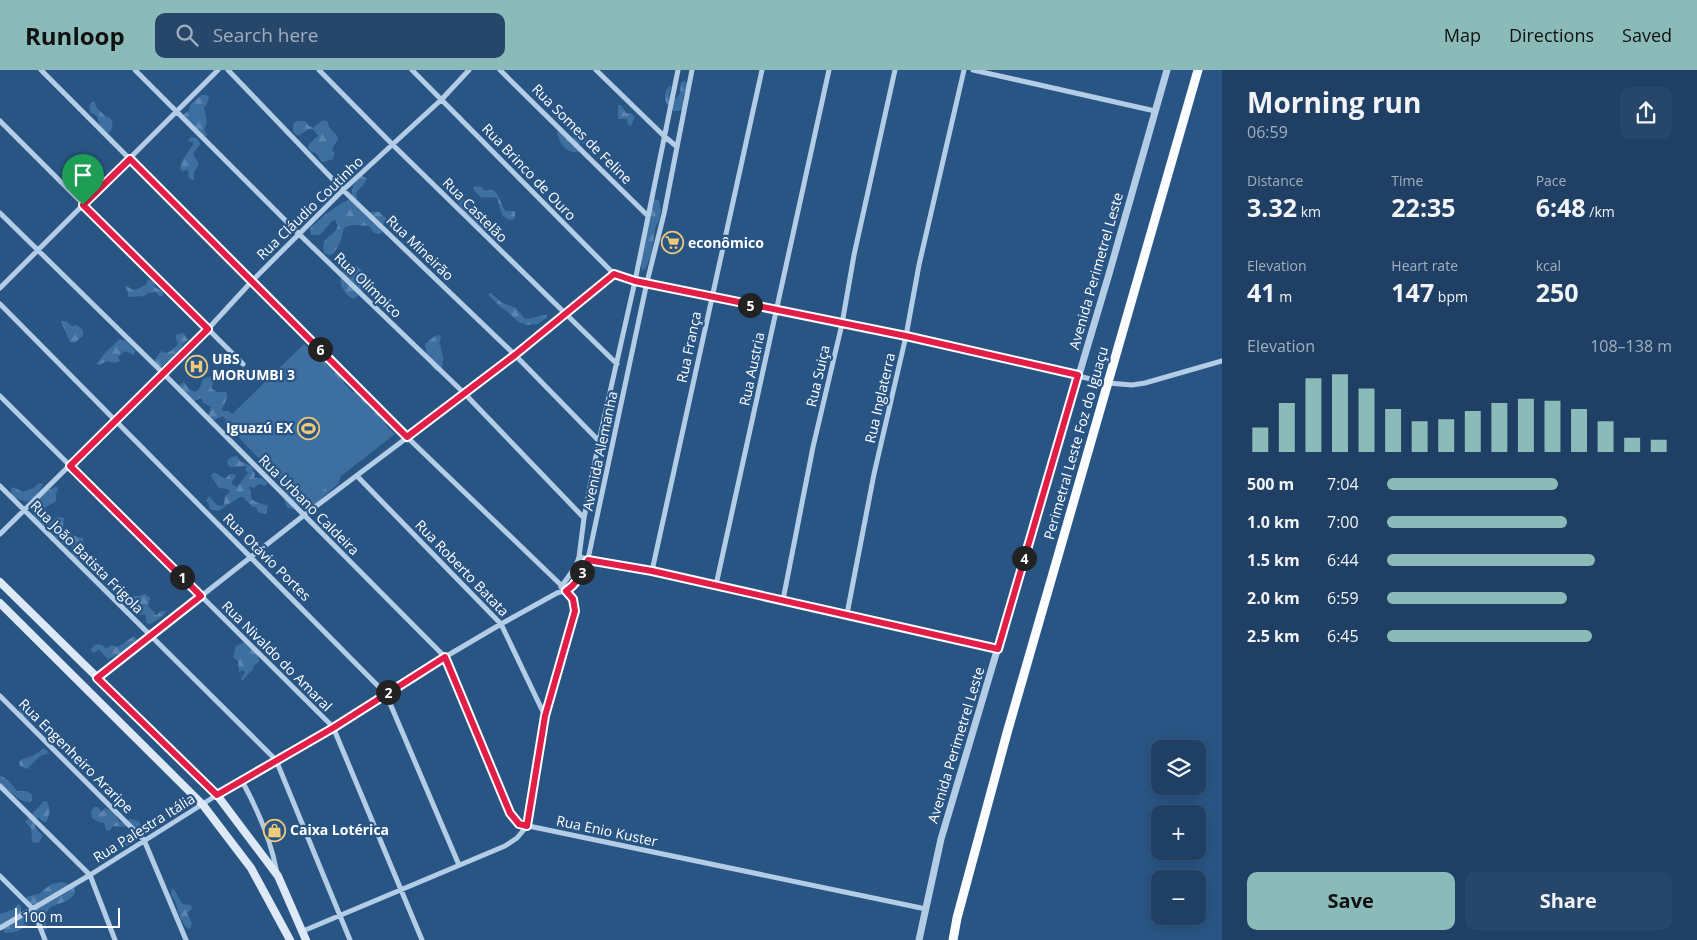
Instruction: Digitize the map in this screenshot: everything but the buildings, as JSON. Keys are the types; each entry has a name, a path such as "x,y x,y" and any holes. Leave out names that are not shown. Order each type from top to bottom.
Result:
{"highway":[{"name":"Perimetral Leste Foz do Iguaçu","path":"953,940 957,918 1007,733 1198,70"}],"main road":[{"path":"0,582 217,795 278,876 304,931 306,940"},
{"path":"0,603 203,805 251,868 290,940"}],"street":[{"path":"41,70 407,437 562,586 573,599 575,611 545,716 527,826 517,838 505,846 304,931"},
{"name":"Rua Olímpico","path":"135,70 299,234 465,394 584,518"},
{"path":"0,288 218,70"},
{"name":"Rua Mineirão","path":"228,70 343,190 515,355 599,441"},
{"name":"Rua Castelão","path":"319,70 617,364"},
{"name":"Rua Brinco de Ouro","path":"412,70 614,274 635,281 647,282 776,311 906,336 1108,383 1132,385 1145,383 1222,361"},
{"name":"Rua Cláudio Coutinho","path":"0,534 208,329 252,281 343,190 442,99 469,70"},
{"name":"Rua Somes de Feline","path":"500,70 647,215"},
{"path":"596,70 676,146"},
{"name":"Avenida Alemanha","path":"562,586 576,566 579,557 584,518 599,441 635,281 678,70"},
{"name":"Avenida Alemanha","path":"566,591 573,587 588,560 647,282 664,214 692,70"},
{"name":"Rua França","path":"652,571 762,70"},
{"name":"Rua Austria","path":"716,585 829,70"},
{"name":"Rua Suiça","path":"783,600 813,448 842,324 854,254 895,70"},
{"name":"Rua Inglaterra","path":"847,614 876,465 906,336 919,265 964,70"},
{"path":"973,70 1155,111"},
{"name":"Avenida Perimetrel Leste","path":"919,940 941,839 1167,70"},
{"path":"0,121 243,364"},
{"name":"Rua Urbano Caldeira","path":"0,212 445,657 510,813 519,824 527,826"},
{"path":"97,678 251,556 515,355 614,274"},
{"name":"Rua Otávio Portes","path":"0,304 386,694 459,865"},
{"name":"Rua Nivaldo do Amaral","path":"0,396 333,728 422,940"},
{"name":"Rua Roberto Batata","path":"357,476 500,624 545,716"},
{"name":"Rua João Batista Frigola","path":"0,486 276,760 350,940"},
{"path":"579,557 716,585 998,649"},
{"name":"Rua Palestra Itália","path":"557,593 562,586"},
{"name":"Rua Palestra Itália","path":"0,928 90,875 217,795 333,728 500,624 557,593 566,591"},
{"name":"Rua Engenheiro Araripe","path":"0,696 144,840 186,940"},
{"path":"242,781 274,853 278,876"},
{"path":"0,786 90,875 116,940"},
{"name":"Rua Enio Kuster","path":"527,826 926,909"},
{"path":"0,876 33,909 46,940"}],"green space":[{"path":"681,82 687,83 687,89 683,97 683,109 671,111 665,99 667,89 671,86 669,95 673,99 677,98 680,93"},
{"path":"201,95 209,97 204,107 206,121 204,129 207,135 204,137 184,117 184,114 189,111 190,105"},
{"path":"92,102 95,102 96,107 112,120 112,127 109,133 100,127 97,116 91,113 89,106"},
{"path":"618,105 621,105 626,113 631,113 635,117 631,126 628,125 627,119 618,119"},
{"path":"323,120 328,122 329,127 338,139 332,149 333,159 324,161 308,147 318,136 313,129 309,129 298,136 293,129 294,123 298,121 305,121 313,128"},
{"path":"559,130 573,141 575,132 593,143 587,145 580,142 580,152 571,152 560,141 557,133"},
{"path":"191,137 197,138 200,144 193,154 199,164 194,172 194,180 189,178 188,170 182,171 180,169 182,161 193,145 193,142 188,141"},
{"path":"363,176 367,178 363,186 356,192 357,201 367,212 379,212 386,218 382,225 382,232 380,234 374,233 369,226 347,226 344,228 336,250 331,255 325,254 323,248 325,240 334,232 338,225 335,220 320,235 311,235 310,229 329,212 351,199 355,182"},
{"path":"475,186 481,187 485,191 493,190 498,195 506,211 515,211 515,219 509,220 502,215 497,198 481,197 473,188"},
{"path":"464,199 474,214 486,224 490,231 475,224 467,215 458,201"},
{"path":"653,199 659,200 661,211 655,228 652,252 646,268 642,271 641,262"},
{"path":"356,266 366,273 366,281 362,291 353,299 343,290 341,279 345,270"},
{"path":"148,279 153,281 156,288 163,292 163,295 160,297 156,292 148,293 144,296 128,297 125,287 136,290 146,285"},
{"path":"491,293 502,303 516,308 525,319 544,315 547,315 547,317 538,324 527,325 518,322 488,294"},
{"path":"61,321 66,321 72,326 77,325 83,330 83,336 74,343 70,342"},
{"path":"183,333 188,340 182,345 182,350 160,368 154,361 161,351 166,353 171,351 178,344 175,335"},
{"path":"439,335 441,337 439,345 441,346 443,359 441,370 436,371 432,367 431,357 427,355 425,344"},
{"path":"120,339 126,341 135,351 134,355 125,351 118,357 120,361 115,363 107,361 99,365 96,364 107,351"},
{"path":"308,343 312,343 317,347 319,353 341,373 346,388 310,354"},
{"name":"Iguazú EX","path":"304,344 395,434 304,505 224,422"},
{"path":"211,376 215,380 211,387 212,389 217,392 226,392 227,395 222,411 229,411 233,415 227,421 223,416 214,420 208,416 211,407 202,402 203,400 200,398 193,402 179,388 179,385 184,382 190,390 196,392 203,379"},
{"path":"358,390 381,413 386,424 386,430 350,394"},
{"path":"237,456 240,461 251,466 255,474 254,478 262,478 267,483 266,486 259,484 254,488 248,486 251,491 251,499 268,506 266,514 259,513 256,507 253,507 243,497 218,511 210,509 206,501 209,496 217,505 222,506 225,496 230,492 228,489 219,488 211,476 213,473 225,479 230,474 236,475 231,484 237,487 248,473 245,470 246,466 231,467 227,464 231,457"},
{"path":"340,477 339,483 309,510 300,505 294,509 288,508 285,502 284,491 288,485"},
{"path":"39,483 43,484 27,502 14,498 11,495 13,487 23,492 34,488"},
{"path":"55,487 58,490 56,501 46,507 38,508 36,502 43,493"},
{"path":"40,513 50,523 58,517 64,518 63,529 74,536 83,538 84,546 79,554 80,561 76,560 71,554 74,548 62,543 61,540 55,537 53,531 47,531 47,525 43,526 33,517 34,514"},
{"path":"145,594 150,598 148,606 155,615 161,611 166,611 163,616 150,624 146,623 146,616 144,614 137,615 128,605 128,602 134,596"},
{"path":"134,636 138,643 108,659 99,650 93,653 91,649 96,644 102,645 106,649 111,645 118,647"},
{"path":"244,642 258,655 259,662 253,666 254,668 242,681 241,679 245,672 243,670 239,672 238,661 233,657 236,646"},
{"path":"22,701 28,703 33,715 32,721 21,712 19,704"},
{"path":"43,748 48,751 47,754 40,756 27,769 20,766 19,762 22,759 36,754"},
{"path":"0,775 9,781 17,791 26,791 32,794 32,800 30,802 21,800 8,791 0,789"},
{"path":"44,801 47,801 50,810 47,821 44,822 36,818 34,821 35,827 43,836 38,843 32,842 31,828 25,822"},
{"path":"94,807 98,807 101,812 105,808 112,811 120,822 130,819 139,821 141,826 134,843 120,848 118,846 129,838 129,827 113,826 109,831 106,830 104,823 92,818 91,812"},
{"path":"62,882 74,886 75,893 64,902 49,909 45,920 47,930 43,930 35,906 29,904 26,899 52,885"},
{"path":"172,888 182,904 191,905 192,909 187,913 192,923 190,929 180,918 174,899 171,896"},
{"path":"18,904 21,906 21,915 27,912 31,916 27,924 21,929 5,933 0,926 0,914 14,909"}],"place":[{"name":"econômico","path":"672,243"},
{"name":"UBS MORUMBI 3","path":"196,367"},
{"name":"Iguazú EX","path":"309,428"},
{"name":"Caixa Lotérica","path":"274,830"}],"route":[{"path":"130,159 407,437 515,355 614,274 635,281 906,336 1078,375 998,649 652,571 588,560 573,587 566,591 573,599 575,611 545,716 527,826 519,824 510,813 445,657 333,728 217,795 97,678 201,596 70,466 208,329 83,205 130,159"}]}
